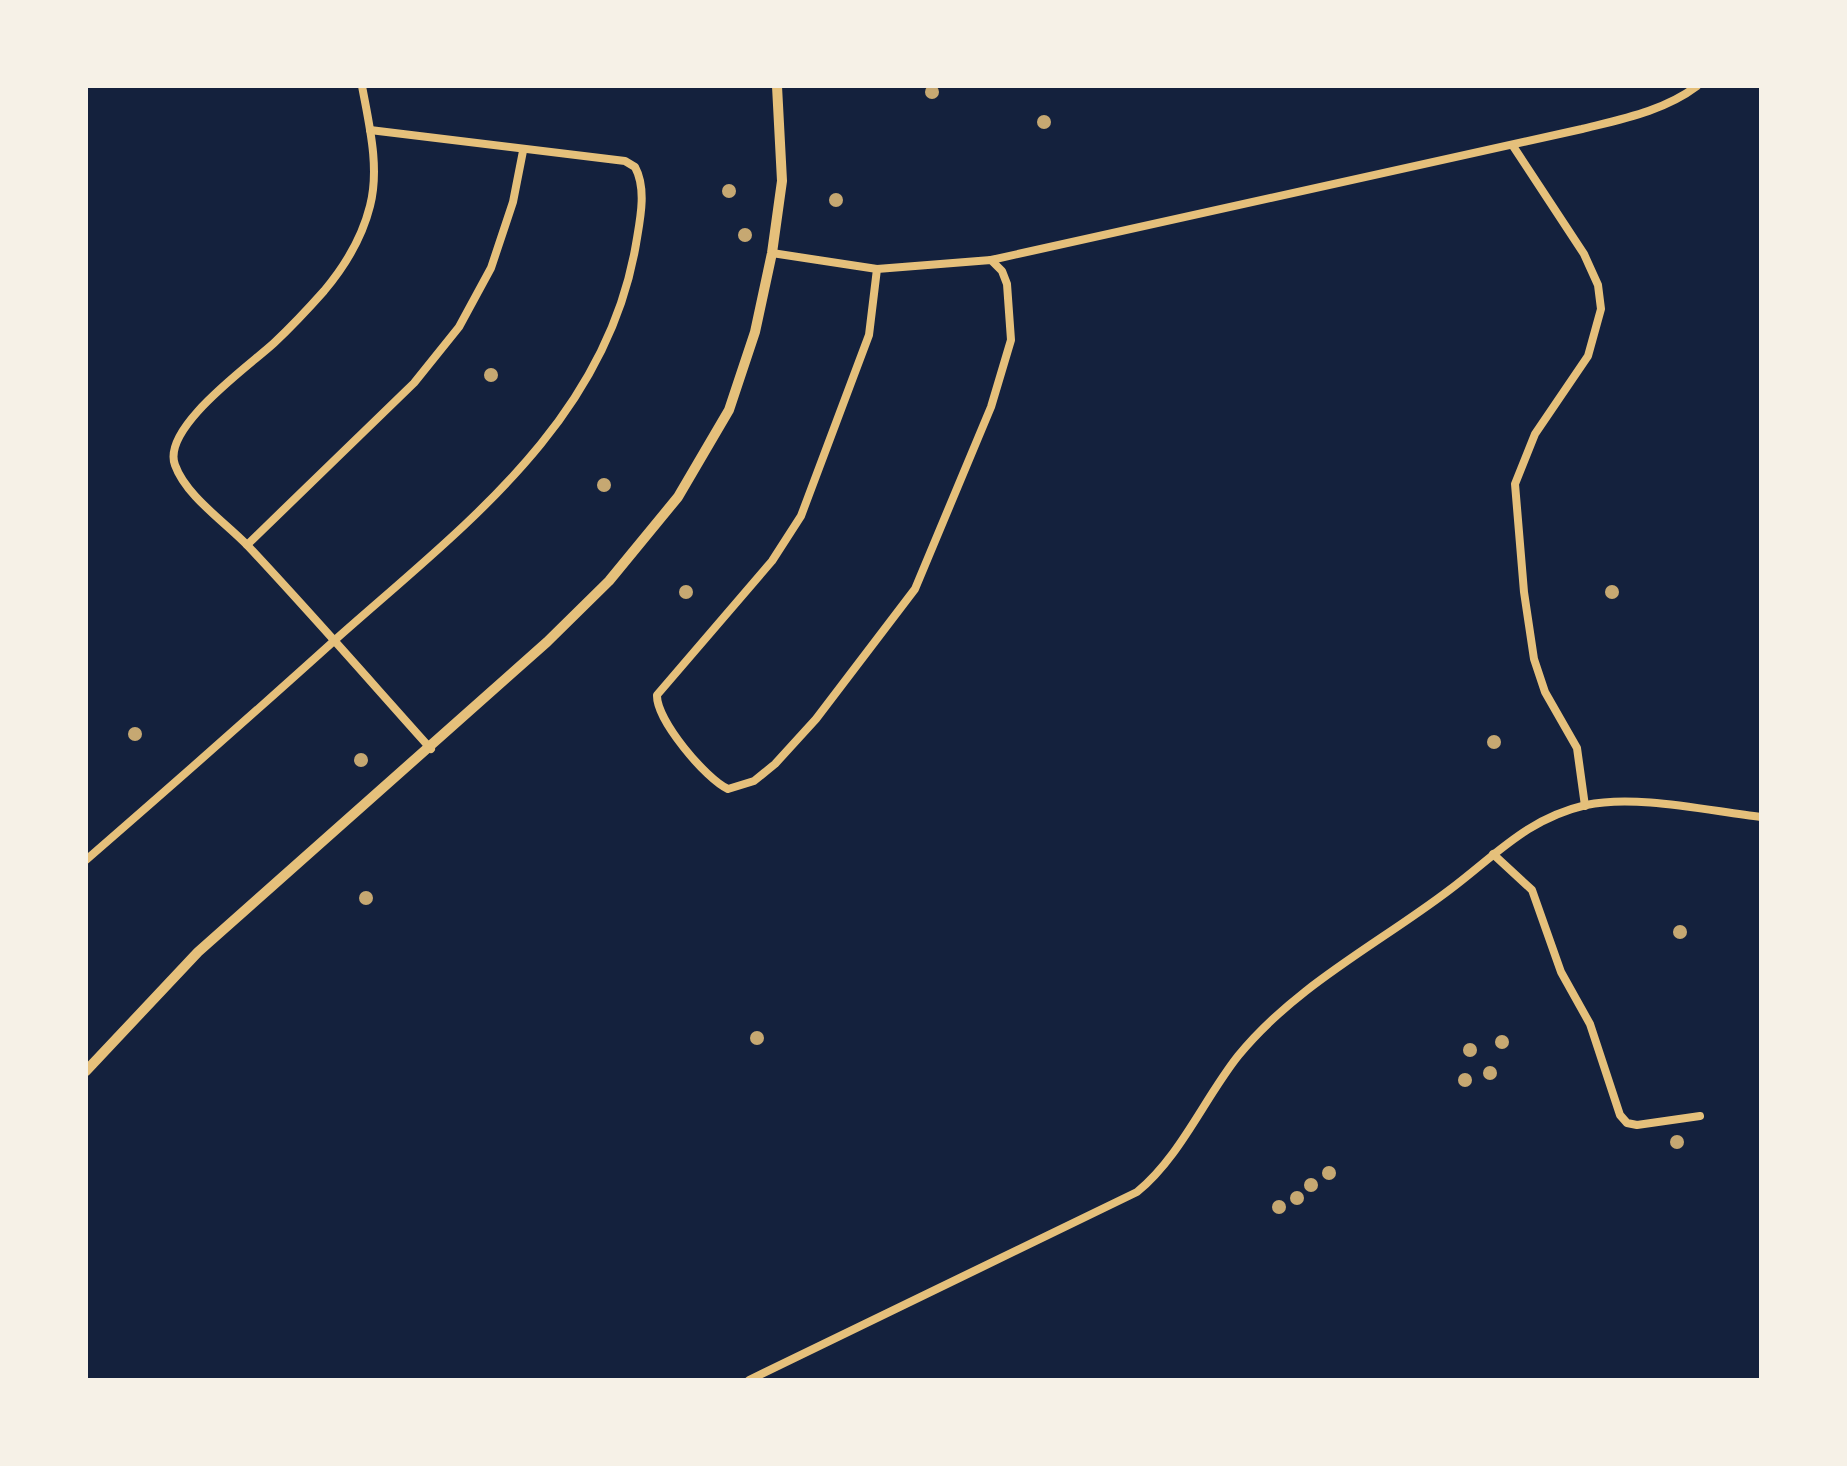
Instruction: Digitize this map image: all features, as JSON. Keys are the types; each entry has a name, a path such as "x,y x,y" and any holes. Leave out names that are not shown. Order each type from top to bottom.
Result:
{"street":[{"path":"362,86 370,130 371,205 344,264 301,316 187,424 173,450 175,465 188,485 247,545 431,749"},
{"path":"86,1071 198,952 431,749 609,581 678,497 729,410 755,332 772,253 782,181 777,86"},
{"path":"772,253 877,269 991,260 1513,146 1640,114 1684,96 1697,86"},
{"path":"86,860 504,489 581,391 597,361 626,285 640,216 637,170 625,161 370,130"},
{"path":"1513,146 1584,254 1600,297 1601,309 1588,356 1535,434 1515,484 1524,592 1534,659 1545,692 1577,748 1585,806"},
{"path":"247,545 414,383 459,327 491,268 513,202 523,151"},
{"path":"877,269 869,335 801,516 772,561 657,695 660,711 681,741 706,774 728,789 754,781 775,764 816,719 915,589 991,407 1011,340 1005,275 991,260"},
{"path":"749,1380 1137,1192 1162,1167 1239,1055 1276,1016 1348,959 1448,891 1520,831 1585,806 1609,802 1761,817"},
{"path":"1493,854 1532,890 1561,972 1590,1024 1620,1115 1627,1123 1637,1125 1700,1116"}],"building":[{"path":"932,85 939,92 932,99 925,92"},
{"path":"1044,115 1051,122 1044,129 1037,122"},
{"path":"729,184 736,191 729,198 722,191"},
{"path":"836,193 843,200 836,207 829,200"},
{"path":"745,228 752,235 745,242 738,235"},
{"path":"491,368 498,375 491,382 484,375"},
{"path":"604,478 611,485 604,492 597,485"},
{"path":"686,585 693,592 686,599 679,592"},
{"path":"1612,585 1619,592 1612,599 1605,592"},
{"path":"135,727 142,734 135,741 128,734"},
{"path":"1494,735 1501,742 1494,749 1487,742"},
{"path":"361,753 368,760 361,767 354,760"},
{"path":"366,891 373,898 366,905 359,898"},
{"path":"1680,925 1687,932 1680,939 1673,932"},
{"path":"757,1031 764,1038 757,1045 750,1038"},
{"path":"1502,1035 1509,1042 1502,1049 1495,1042"},
{"path":"1470,1043 1477,1050 1470,1057 1463,1050"},
{"path":"1490,1066 1497,1073 1490,1080 1483,1073"},
{"path":"1465,1073 1472,1080 1465,1087 1458,1080"},
{"path":"1677,1135 1684,1142 1677,1149 1670,1142"},
{"path":"1329,1166 1336,1173 1329,1180 1322,1173"},
{"path":"1311,1178 1318,1185 1311,1192 1304,1185"},
{"path":"1297,1191 1304,1198 1297,1205 1290,1198"},
{"path":"1279,1200 1286,1207 1279,1214 1272,1207"}]}
